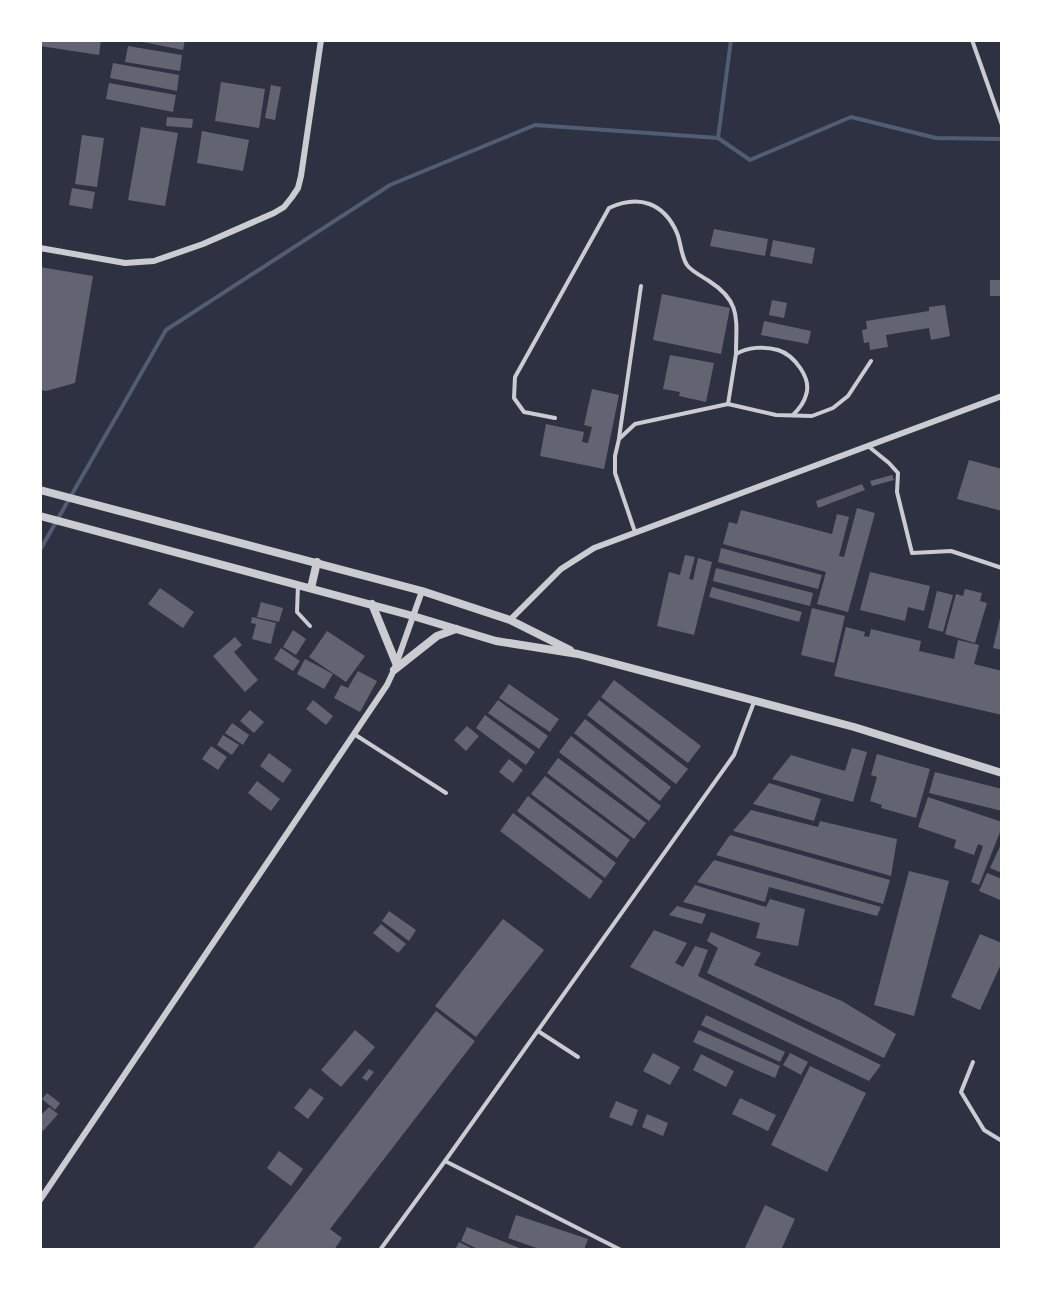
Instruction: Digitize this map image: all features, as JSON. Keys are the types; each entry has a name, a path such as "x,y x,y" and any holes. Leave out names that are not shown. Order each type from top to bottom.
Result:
{"street":[{"path":"40,248 125,262 154,261 203,244 284,207 298,188 301,176 321,40"},
{"path":"510,620 568,564 594,548 1002,396"},
{"path":"40,490 422,591 510,620 578,654"},
{"path":"45,517 372,604 496,641 578,654 854,727 1002,773"},
{"path":"311,588 317,562"},
{"path":"40,1200 387,685 422,591"},
{"path":"372,604 395,666"},
{"path":"395,666 437,636 456,628"}],"lane":[{"path":"972,40 1002,125"},
{"path":"555,418 524,412 514,398 515,377 609,208 623,201 645,202 663,210 677,233 687,265 722,289 735,308 736,354 729,404"},
{"path":"636,532 615,474 615,456 641,286"},
{"path":"736,354 745,349 761,348 779,351 794,360 805,376 807,393 793,416"},
{"path":"619,439 635,424 729,404 762,413 812,416 833,408 848,396 871,360"},
{"path":"867,446 889,462 898,473 897,492 912,553 951,551 1002,567"},
{"path":"298,585 297,612 310,626"},
{"path":"380,1250 734,755 754,702"},
{"path":"353,734 446,793"},
{"path":"538,1031 578,1057"},
{"path":"973,1062 961,1092 984,1130 1002,1141"},
{"path":"445,1161 621,1250"}],"building":[{"path":"40,40 101,40 99,55 40,46"},
{"path":"133,40 185,40 183,50"},
{"path":"128,46 182,55 180,71 125,62"},
{"path":"113,63 179,75 177,91 110,78"},
{"path":"221,82 265,89 259,128 215,121"},
{"path":"109,83 176,95 173,112 106,99"},
{"path":"271,85 281,87 275,120 265,118"},
{"path":"167,117 193,119 192,128 166,126"},
{"path":"141,127 178,133 165,206 128,200"},
{"path":"202,131 249,140 243,171 197,163"},
{"path":"82,135 104,138 97,187 75,184"},
{"path":"72,188 95,192 92,209 69,205"},
{"path":"714,229 768,239 765,256 710,246"},
{"path":"773,240 815,248 812,264 770,256"},
{"path":"40,267 93,276 75,383 46,391 40,390"},
{"path":"990,280 1002,280 1002,296 990,296"},
{"path":"662,294 730,308 721,354 653,340"},
{"path":"772,300 787,303 784,318 769,315"},
{"path":"945,305 950,336 931,340 929,328 886,335 888,347 870,350 869,342 864,343 862,330 867,329 866,321 929,311 929,307"},
{"path":"764,321 811,331 808,344 761,335"},
{"path":"670,355 714,363 706,402 679,396 680,392 663,389"},
{"path":"592,389 619,395 604,469 540,456 546,424 584,432 582,442 588,443 592,427 584,425"},
{"path":"969,460 1002,469 1002,511 957,499"},
{"path":"892,475 894,480 872,486 870,481"},
{"path":"862,484 865,490 818,508 816,501"},
{"path":"857,508 875,513 848,612 817,604 826,572 723,544 729,522 737,524 741,510 832,534 837,514 849,517 839,556 844,557"},
{"path":"721,548 822,575 818,589 718,562"},
{"path":"685,555 695,557 689,579 693,580 698,558 712,562 694,635 657,626 669,572 680,575"},
{"path":"716,568 813,593 810,606 713,581"},
{"path":"870,572 930,586 924,611 908,607 905,621 860,610"},
{"path":"712,587 802,612 799,622 709,597"},
{"path":"160,588 194,612 183,628 148,604"},
{"path":"965,589 982,593 980,601 987,603 975,643 945,634 956,594 963,596"},
{"path":"937,591 953,595 943,632 928,628"},
{"path":"261,602 283,608 279,622 257,617"},
{"path":"812,608 845,616 834,663 801,655"},
{"path":"1002,614 1002,650 993,648"},
{"path":"252,617 276,623 271,644 252,639 256,624 251,623"},
{"path":"846,627 865,632 864,636 869,637 871,629 921,641 919,651 954,659 958,640 979,645 974,664 1002,671 1002,715 834,676"},
{"path":"293,630 306,639 296,655 283,647"},
{"path":"327,631 365,656 346,682 309,657"},
{"path":"235,637 242,645 234,652 258,680 245,692 213,656"},
{"path":"281,648 300,661 293,671 274,659"},
{"path":"305,659 333,674 324,689 297,674"},
{"path":"358,671 377,681 360,712 334,698 341,685 348,688"},
{"path":"614,680 701,746 688,763 601,697"},
{"path":"509,684 559,719 550,732 499,698"},
{"path":"313,700 333,716 326,725 306,709"},
{"path":"498,700 548,736 539,749 488,713"},
{"path":"599,700 688,769 676,784 587,715"},
{"path":"250,710 264,722 254,733 240,721"},
{"path":"485,715 535,752 526,765 476,728"},
{"path":"585,719 671,787 660,801 574,733"},
{"path":"232,723 249,735 243,745 225,733"},
{"path":"467,726 479,736 466,751 454,740"},
{"path":"223,735 239,745 232,755 217,745"},
{"path":"571,736 661,806 649,821 559,752"},
{"path":"211,746 227,757 218,770 202,759"},
{"path":"852,748 867,752 853,802 772,779 791,755 845,771"},
{"path":"269,753 292,770 283,783 260,766"},
{"path":"877,754 930,769 916,818 881,808 882,805 870,801 877,777 871,775"},
{"path":"558,758 646,823 634,839 547,773"},
{"path":"509,759 523,770 513,783 499,772"},
{"path":"935,772 1002,789 1002,811 929,793"},
{"path":"545,776 630,840 617,858 531,794"},
{"path":"257,781 280,799 271,811 248,793"},
{"path":"769,783 821,799 814,821 753,804"},
{"path":"528,796 616,863 605,878 517,811"},
{"path":"928,797 1002,822 979,885 971,882 983,846 978,844 974,855 954,848 956,840 918,827"},
{"path":"751,810 818,827 820,821 897,839 891,876 733,831"},
{"path":"513,813 603,881 590,899 500,831"},
{"path":"730,835 890,880 883,904 716,855"},
{"path":"1002,842 1002,873 990,868"},
{"path":"714,860 881,907 877,916 769,887 765,902 697,882"},
{"path":"909,871 949,881 914,1016 874,1005"},
{"path":"987,873 1002,879 1000,900 979,891"},
{"path":"695,885 766,907 770,899 805,909 798,946 756,938 760,923 683,902"},
{"path":"677,906 706,914 702,924 669,915"},
{"path":"389,911 416,930 409,941 382,921"},
{"path":"503,919 544,950 476,1037 435,1006"},
{"path":"381,924 406,944 398,953 373,933"},
{"path":"654,930 687,943 675,963 683,967 695,946 708,950 698,976 881,1065 869,1081 630,967"},
{"path":"711,932 761,953 754,965 842,1001 896,1034 884,1058 707,973 718,948 707,941"},
{"path":"980,934 1002,943 1002,962 980,1010 951,997"},
{"path":"436,1011 475,1041 330,1229 342,1238 334,1250 252,1250"},
{"path":"706,1015 785,1052 780,1062 701,1025"},
{"path":"355,1030 375,1047 341,1087 321,1070"},
{"path":"699,1030 780,1066 775,1078 693,1042"},
{"path":"653,1053 680,1067 670,1085 643,1071"},
{"path":"790,1053 808,1062 801,1075 783,1065"},
{"path":"701,1054 734,1071 726,1087 693,1070"},
{"path":"810,1066 866,1093 827,1172 771,1145"},
{"path":"369,1069 374,1072 367,1081 362,1078"},
{"path":"310,1088 324,1098 308,1119 294,1108"},
{"path":"47,1093 60,1103 55,1110 42,1099"},
{"path":"740,1098 776,1115 768,1131 732,1114"},
{"path":"616,1101 638,1110 632,1126 609,1117"},
{"path":"49,1107 58,1114 43,1131 40,1129 40,1116"},
{"path":"647,1114 668,1123 663,1136 642,1127"},
{"path":"279,1151 303,1169 291,1186 267,1168"},
{"path":"765,1205 795,1219 781,1250 744,1250"},
{"path":"516,1215 588,1239 584,1250 542,1250 508,1238"},
{"path":"467,1227 522,1250 480,1250 461,1241"},
{"path":"459,1242 475,1250 455,1250"}],"waterway":[{"path":"718,138 731,40"},
{"path":"40,550 166,330 390,185 535,125 718,138 750,160 851,117 936,138 1002,139"}]}
